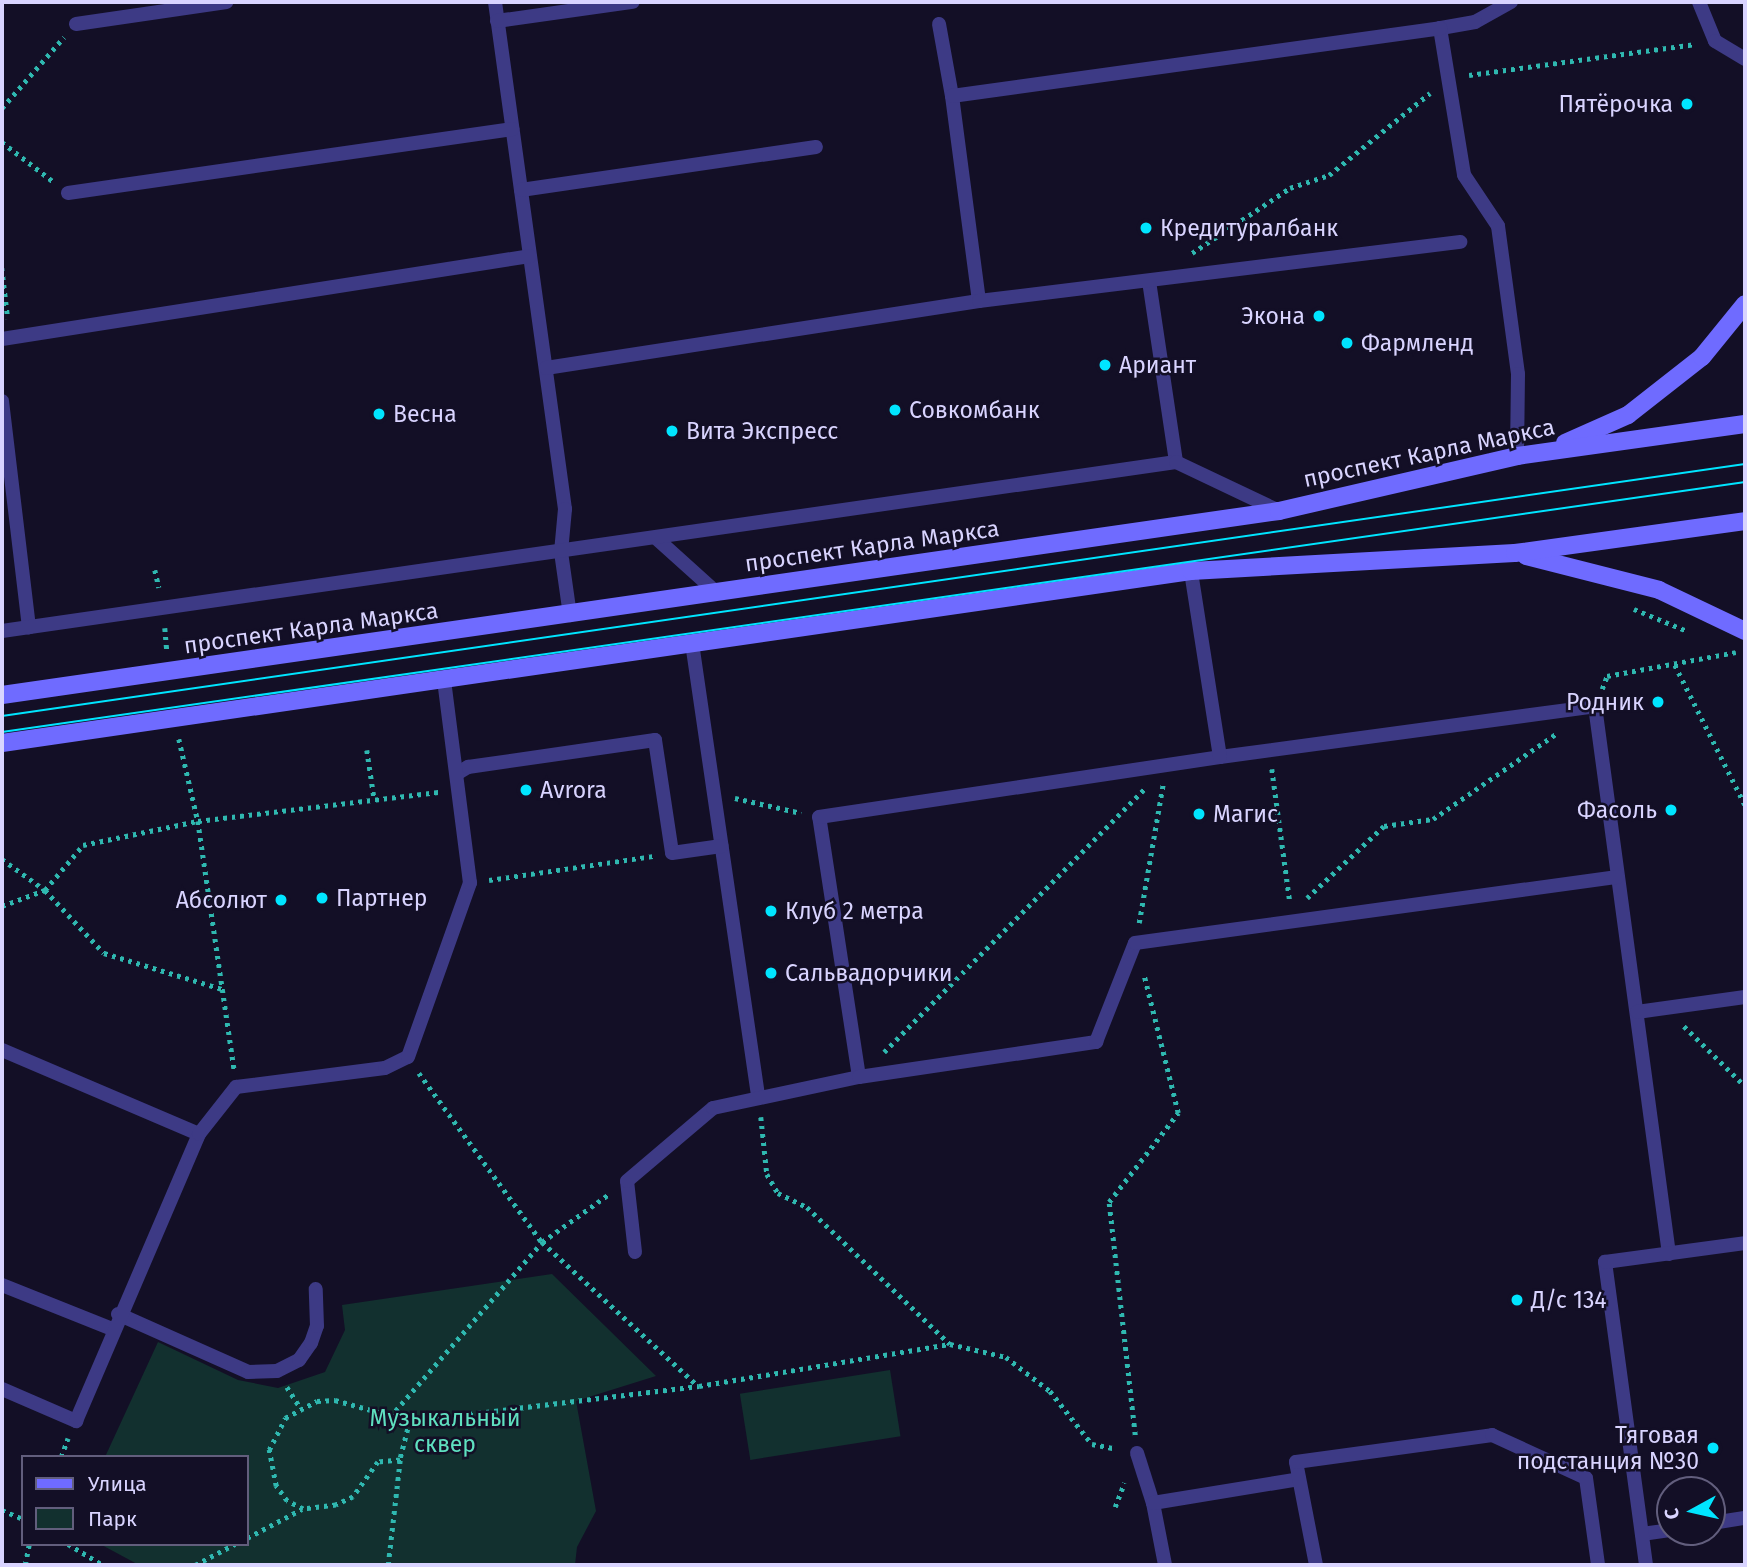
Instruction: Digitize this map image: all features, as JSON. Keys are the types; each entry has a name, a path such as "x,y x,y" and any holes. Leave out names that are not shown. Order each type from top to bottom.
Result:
{"main road":[{"path":"1547,451 1628,415 1702,357 1745,304"},
{"name":"проспект Карла Маркса","path":"2,695 1279,511 1517,456 1745,424"},
{"path":"2,743 1191,571 1515,553 1745,521"},
{"path":"1515,553 1659,590 1745,631"}],"lane":[{"path":"76,24 226,2"},
{"path":"495,2 565,509 561,552 570,615"},
{"path":"497,21 633,2"},
{"path":"952,96 1440,28 1475,22 1511,2"},
{"path":"1699,2 1715,41 1745,59"},
{"path":"940,24 952,96 978,302"},
{"path":"1440,28 1464,175 1498,226 1518,374 1517,456"},
{"path":"68,192 513,129"},
{"path":"521,190 816,147"},
{"path":"546,368 978,302 1460,242"},
{"path":"6,338 530,256"},
{"path":"1149,281 1175,462"},
{"path":"2,401 4,443 29,627"},
{"path":"2,631 1175,462 1279,511"},
{"path":"656,538 718,593"},
{"path":"1191,571 1220,757"},
{"path":"692,643 758,1096"},
{"path":"2,1389 76,1421 118,1314 199,1134 236,1087 385,1068 408,1057 470,883 461,790 444,679"},
{"path":"859,1077 819,817 1220,757 1595,706 1669,1254"},
{"path":"458,774 468,767 655,740 672,853 722,846"},
{"path":"635,1252 626,1181 713,1108 758,1096 859,1077 1096,1042 1135,943 1618,877"},
{"path":"1637,1012 1745,997"},
{"path":"2,1050 199,1134"},
{"path":"1646,1565 1605,1262 1745,1243"},
{"path":"2,1285 112,1329"},
{"path":"118,1314 248,1372 277,1371 299,1360 311,1343 317,1326 316,1289"},
{"path":"1316,1565 1296,1462 1492,1436 1586,1478 1598,1565"},
{"path":"1137,1453 1153,1503 1165,1565"},
{"path":"1153,1503 1299,1479"},
{"path":"1726,1521 1745,1518"},
{"path":"1642,1534 1656,1532"}],"path":[{"path":"2,108 76,24"},
{"path":"2,142 68,192"},
{"path":"2,268 6,338"},
{"path":"1631,608 1690,632"},
{"path":"1726,647 1745,657"},
{"path":"1595,706 1607,676 1737,652"},
{"path":"1675,665 1745,805"},
{"path":"1277,923 1292,913 1384,826 1433,819 1563,729"},
{"path":"367,750 374,797"},
{"path":"1269,751 1292,913"},
{"path":"1115,1507 1137,1453 1109,1202 1178,1113 1135,943 1166,765"},
{"path":"859,1077 1166,765"},
{"path":"186,776 198,821 236,1087"},
{"path":"2,906 45,890 83,845 198,821 374,797 461,790"},
{"path":"714,793 819,817"},
{"path":"470,883 672,853"},
{"path":"2,859 45,890 104,953 222,989"},
{"path":"1666,1008 1745,1086"},
{"path":"408,1057 542,1242 699,1386"},
{"path":"758,1096 767,1174 778,1192 807,1207 950,1344"},
{"path":"390,1417 542,1242 626,1181"},
{"path":"303,1509 287,1501 270,1469 269,1450 285,1418 317,1401 335,1400 411,1421 699,1386 950,1344 1006,1357 1050,1391 1091,1444 1137,1453"},
{"path":"388,1565 400,1460 411,1421"},
{"path":"248,1537 303,1509 336,1505 353,1497 378,1462 400,1460"},
{"path":"2,1510 21,1518"},
{"path":"25,1565 29,1546"},
{"path":"71,1546 103,1565"},
{"path":"195,1565 231,1546"}],"green space":[{"name":"Музыкальный сквер","path":"552,1274 656,1376 576,1401 596,1511 577,1547 575,1565 139,1565 104,1546 248,1546 248,1455 106,1455 158,1342 238,1380 278,1388 325,1372 345,1330 342,1305"},
{"path":"890,1370 900,1436 750,1460 740,1394"}],"tram line":[{"path":"2,716 1745,464"},
{"path":"2,732 1745,482"}],"place":[{"name":"Пятёрочка","path":"1687,104"},
{"name":"Кредитуралбанк","path":"1146,228"},
{"name":"Экона","path":"1319,316"},
{"name":"Фармленд","path":"1347,343"},
{"name":"Ариант","path":"1105,365"},
{"name":"Совкомбанк","path":"895,410"},
{"name":"Весна","path":"379,414"},
{"name":"Вита Экспресс","path":"672,431"},
{"name":"Родник","path":"1658,702"},
{"name":"Avrora","path":"526,790"},
{"name":"Фасоль","path":"1671,810"},
{"name":"Магис","path":"1199,814"},
{"name":"Партнер","path":"322,898"},
{"name":"Абсолют","path":"281,900"},
{"name":"Клуб 2 метра","path":"771,911"},
{"name":"Сальвадорчики","path":"771,973"},
{"name":"Д/с 134","path":"1517,1300"},
{"name":"Тяговая подстанция №30","path":"1713,1448"}]}
